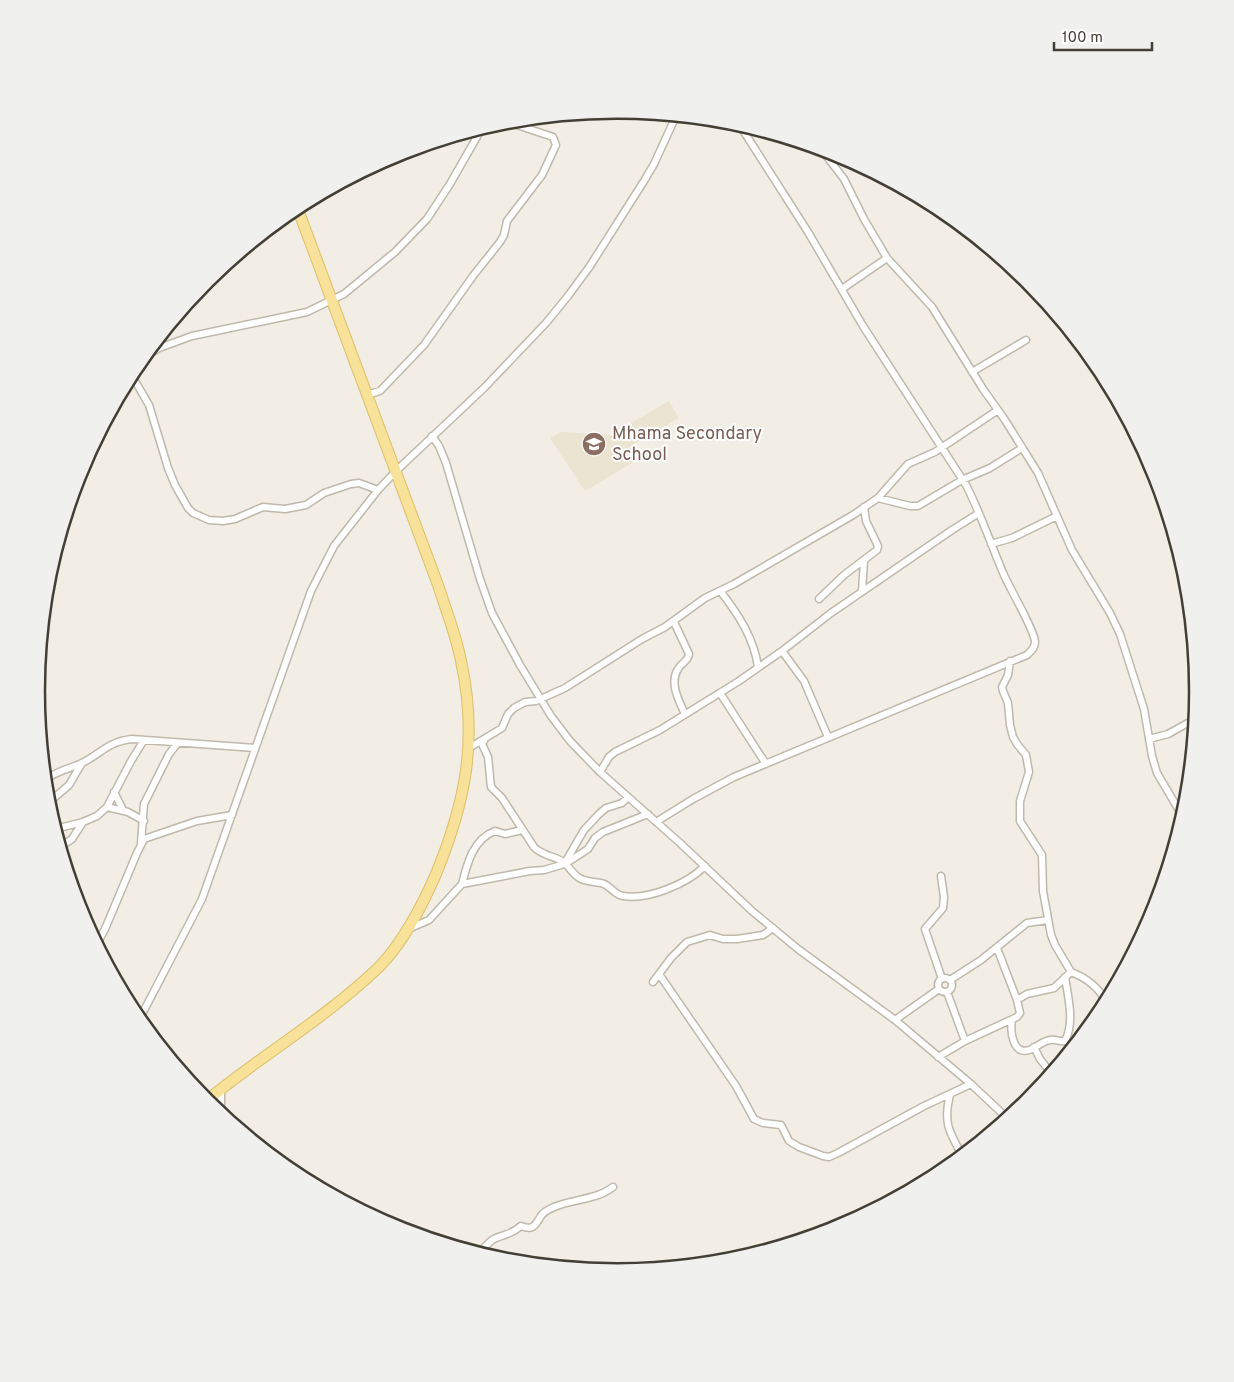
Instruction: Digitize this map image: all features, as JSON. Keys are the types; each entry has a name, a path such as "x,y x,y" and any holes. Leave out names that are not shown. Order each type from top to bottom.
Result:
{"main road":[{"path":"213,1095 307,1027 380,966 407,929 430,889 446,848 464,790 469,748 468,706 461,660 438,585 300,215"}],"street":[{"path":"143,1012 202,899 312,591 324,563 346,528 378,490 484,388 546,323 568,296 590,266 644,181 673,122"},
{"path":"366,395 380,390 421,349 438,323 454,305 473,276 500,242 504,235 507,221 546,168 556,145 553,138 523,127"},
{"path":"656,822 712,789 766,764 1032,651 1035,640 1005,576 979,513 962,480 862,326 808,232 745,134"},
{"path":"159,348 192,336 307,312 332,300 356,285 395,252 427,219 477,136"},
{"path":"830,161 844,179 864,219 888,258 932,307 1046,487 1081,568 1110,613 1120,634 1144,709 1152,756 1157,773 1177,807"},
{"path":"842,289 888,258"},
{"path":"972,372 1026,340"},
{"path":"136,381 155,419 168,468 175,485 188,508 194,513 210,520 229,520 263,507 285,510 306,505 324,493 351,484 359,483 378,490"},
{"path":"469,748 502,728 508,714 514,708 525,702 540,699 565,688 674,622 705,598 721,592 864,507 878,498 908,464 941,448 998,410"},
{"path":"432,436 439,446 446,463 480,579 492,613 540,699 560,730 600,772 772,928 895,1020 1002,1113"},
{"path":"878,498 910,506 918,506 962,480 990,468 1022,448"},
{"path":"820,599 844,575 875,553 878,548 866,521 864,507"},
{"path":"600,772 609,757 615,752 660,730 720,693 782,651 862,591 979,513"},
{"path":"991,544 1012,538 1057,516"},
{"path":"862,591 864,561"},
{"path":"721,592 748,633 758,667"},
{"path":"674,622 689,654 688,659 677,670 675,680 676,692 685,714"},
{"path":"782,651 804,682 828,737"},
{"path":"1010,661 1008,674 1002,687 1008,703 1010,725 1017,744 1026,755 1029,772 1020,800 1020,815 1022,825 1042,855 1041,880 1048,920 1054,945 1068,975 1070,1016 1067,1039 1062,1042 1051,1040 1024,1050 1016,1047 1012,1031 1012,1020"},
{"path":"720,693 766,764"},
{"path":"1149,739 1168,734 1188,723"},
{"path":"52,775 82,763 114,742 132,739 255,748"},
{"path":"485,739 482,744 488,757 491,787 502,798 536,850 565,863 582,880 603,884 623,896 644,895 667,890 696,875 705,866"},
{"path":"61,827 97,816 107,807 144,740"},
{"path":"101,937 140,845 144,809 148,796 169,754 178,743"},
{"path":"55,798 69,785 82,763"},
{"path":"114,792 123,810"},
{"path":"565,863 584,830 599,814 606,808 622,803 628,797"},
{"path":"107,807 123,810 144,821"},
{"path":"462,884 555,868 588,849 595,838 603,832 648,814"},
{"path":"140,845 147,838 197,821 232,815"},
{"path":"65,843 72,839 83,822"},
{"path":"407,929 429,920 444,906 462,884 471,856 482,839 495,832 505,834 522,830"},
{"path":"941,876 944,897 943,908 925,928 942,979"},
{"path":"950,980 997,948 1027,923 1048,920"},
{"path":"653,982 678,949 695,938 710,935 723,939 737,939 764,935 772,928"},
{"path":"938,1057 965,1041 1012,1020 1020,1013 1017,1000 997,948"},
{"path":"659,974 736,1086 754,1119 763,1123 781,1125 789,1141 798,1147 823,1156 829,1157 838,1153 924,1106 971,1084"},
{"path":"1017,1000 1027,994 1054,988 1068,975"},
{"path":"1068,975 1090,982 1102,995"},
{"path":"939,989 938,982 947,978 950,980"},
{"path":"948,992 952,987 950,980"},
{"path":"895,1020 939,989"},
{"path":"939,989 948,992"},
{"path":"948,992 965,1041"},
{"path":"1034,1047 1047,1068"},
{"path":"221,1089 221,1103"},
{"path":"950,1095 946,1115 948,1127 959,1149"},
{"path":"484,1247 496,1238 510,1234 520,1226 528,1228 537,1224 543,1214 552,1208 570,1201 602,1194 613,1187"}],"shaded area":[{"name":"Mhama Secondary School","path":"669,401 679,418 624,450 632,463 585,491 550,438 561,432 611,435"}],"place":[{"name":"Mhama Secondary School","path":"594,444"}]}
